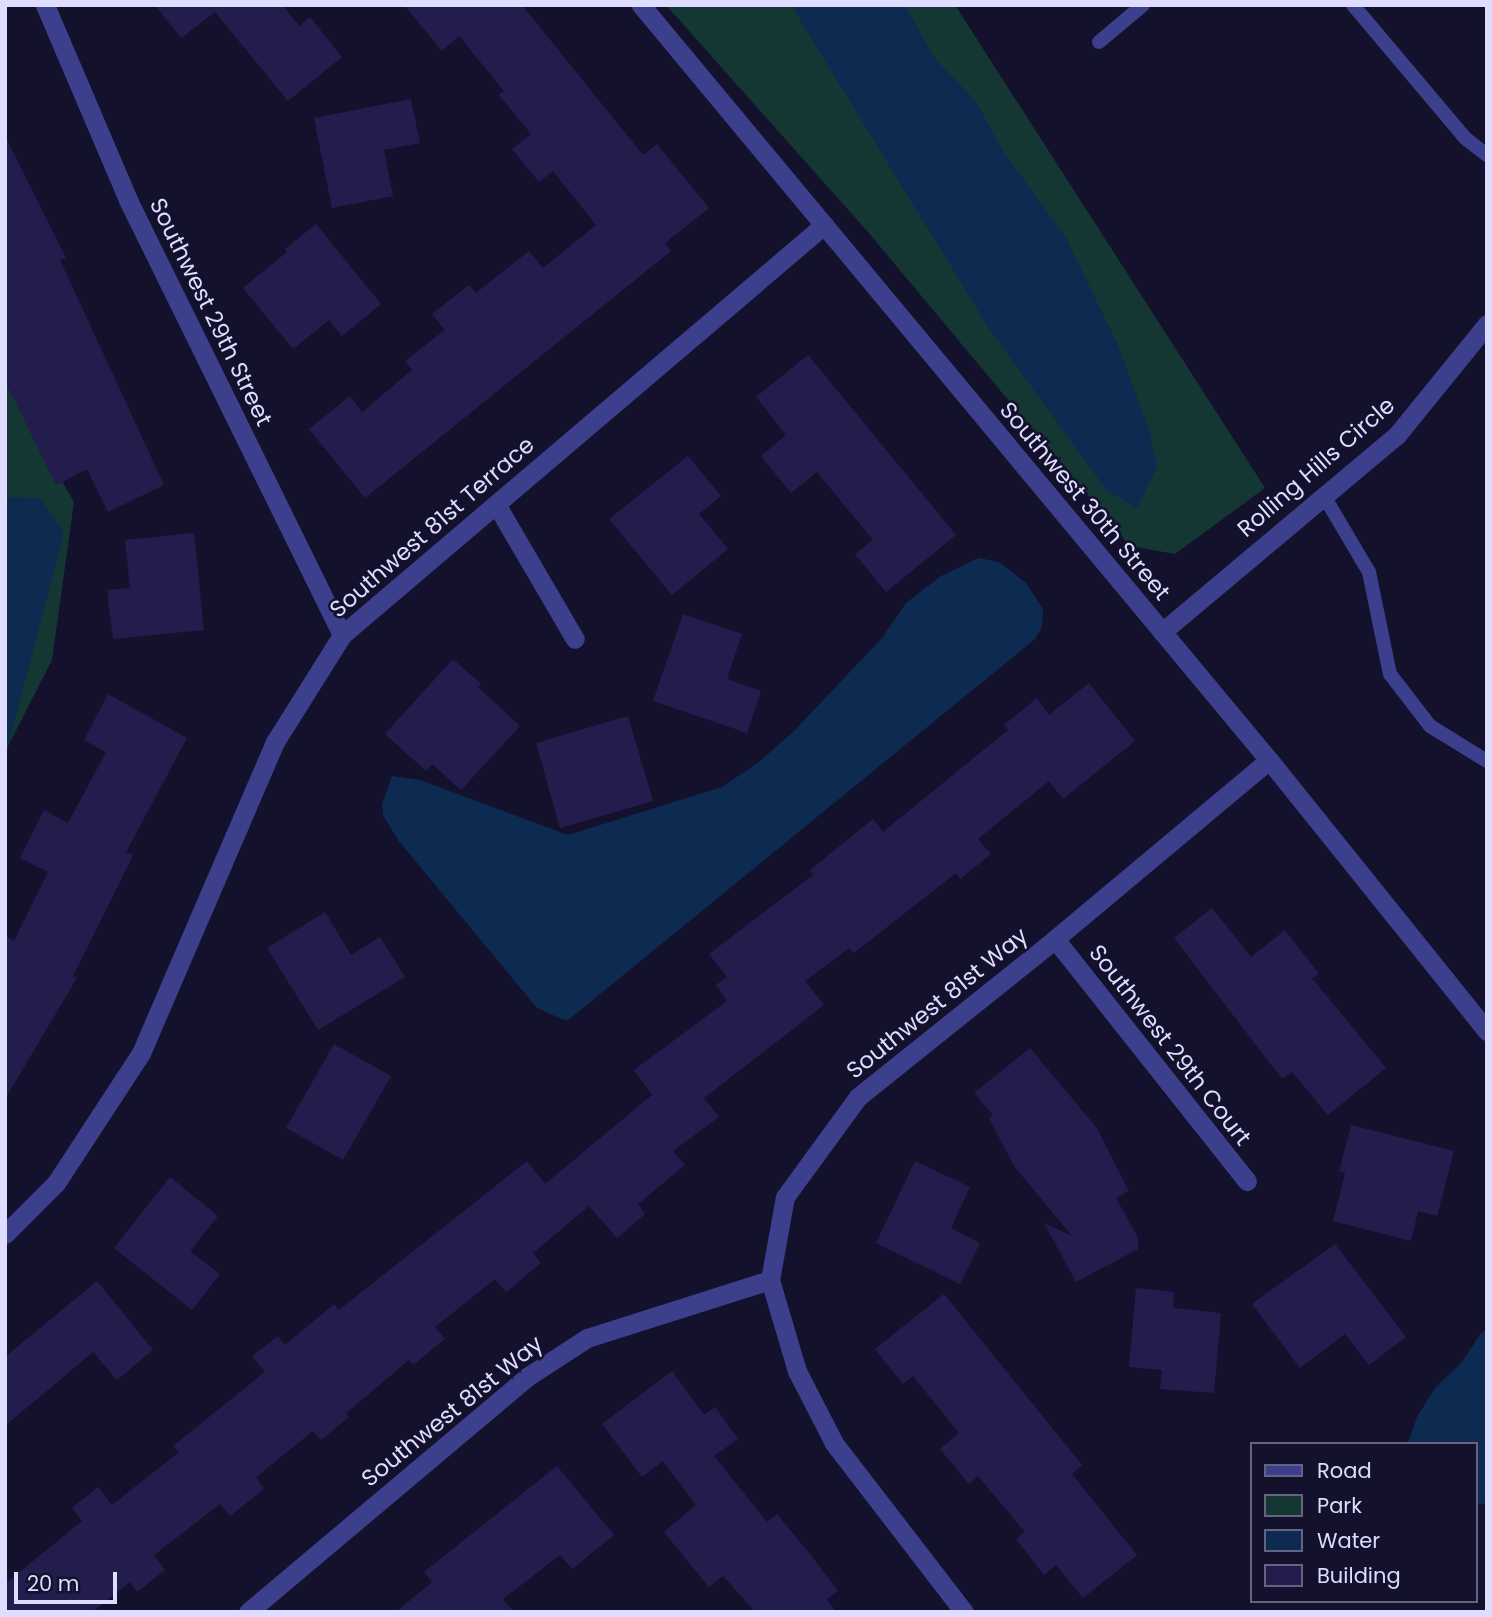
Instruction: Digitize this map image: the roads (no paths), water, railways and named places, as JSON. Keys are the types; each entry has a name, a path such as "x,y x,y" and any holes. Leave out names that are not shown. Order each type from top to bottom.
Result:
{"street":[{"name":"Southwest 29th Street","path":"45,5 128,200 342,635"},
{"name":"Southwest 30th Street","path":"641,5 1269,760 1487,1031"},
{"name":"Southwest 81st Terrace","path":"5,1234 56,1183 141,1054 275,742 342,635 824,225"},
{"name":"Rolling Hills Circle","path":"1162,632 1397,435 1487,324"},
{"path":"496,504 575,639"},
{"name":"Southwest 81st Way","path":"248,1612 527,1377 587,1338 770,1280 785,1197 858,1097 1055,939 1269,760"},
{"name":"Southwest 29th Court","path":"1055,939 1247,1181"},
{"path":"770,1280 797,1371 834,1443 964,1612"}],"lane":[{"path":"1099,42 1143,5"},
{"path":"1353,5 1465,138 1487,155"},
{"path":"1324,496 1369,572 1390,674 1430,726 1487,761"}],"water":[{"path":"791,5 905,5 935,59 975,100 1003,151 1066,238 1118,345 1150,433 1157,467 1137,508 1107,491 988,327"},
{"path":"5,497 40,498 64,532 5,759"},
{"path":"979,558 999,562 1026,583 1043,609 1042,627 1035,639 567,1021 537,1008 398,840 383,815 382,804 392,776 420,780 568,835 722,787 759,762 794,731 882,638 906,603 941,576"},
{"path":"1487,1330 1487,1503 1478,1505 1478,1442 1408,1442 1417,1417 1435,1388 1462,1362 1481,1333"}]}
